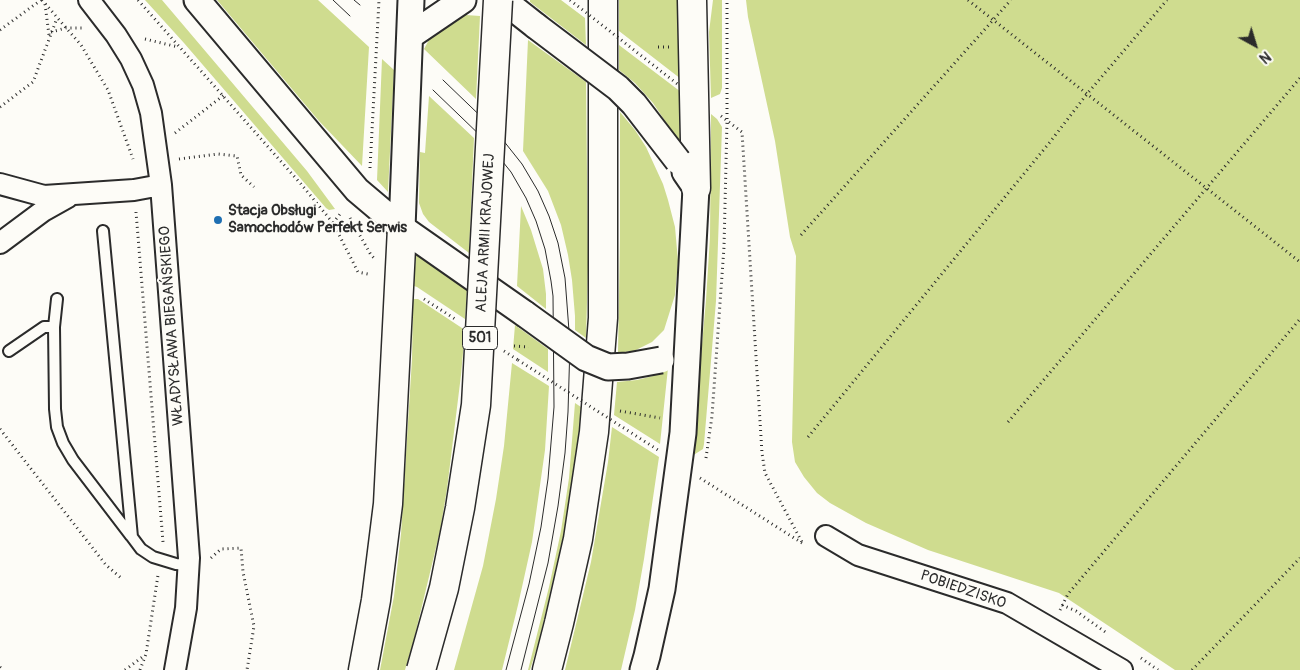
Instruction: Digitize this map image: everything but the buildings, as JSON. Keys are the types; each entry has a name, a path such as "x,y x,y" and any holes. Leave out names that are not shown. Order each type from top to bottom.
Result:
{"main road":[{"name":"ALEJA ARMII KRAJOWEJ","path":"421,670 444,588 460,508 476,405 498,0"},
{"path":"546,670 578,539 594,432 603,318 603,0"},
{"path":"692,0 696,188"},
{"path":"362,670 376,600 388,504 402,228"}],"street":[{"name":"WŁADYSŁAWA BIEGAŃSKIEGO","path":"89,0 131,58 144,85 152,113 161,185 189,565 186,608 175,670"},
{"path":"198,0 357,190 402,228 586,358 608,367 628,366 661,360 688,352"},
{"path":"402,228 411,0"},
{"path":"410,36 463,0"},
{"path":"503,0 618,88 634,104 678,161 696,188 683,433 662,589 643,670"},
{"path":"0,184 44,196 134,190 161,185"},
{"path":"0,243 43,211 75,193"},
{"name":"POBIEDZISKO","path":"826,536 858,555 1007,603 1122,670"}],"lane":[{"path":"103,231 132,537"},
{"path":"58,299 54,327 54,410 57,427 63,443 73,460 141,548 153,557 176,564 189,565"},
{"path":"9,352 44,327 54,327"}],"path":[{"path":"0,30 41,0 81,45 108,90 135,164 134,190 161,518 162,560 146,654 140,670"},
{"path":"138,0 224,95 333,223 358,272 368,274"},
{"path":"370,171 379,0"},
{"path":"570,0 680,86"},
{"path":"706,461 712,416 724,247 727,0"},
{"path":"968,0 1300,262"},
{"path":"801,235 1011,0"},
{"path":"808,437 1050,142 1087,94 1167,0"},
{"path":"45,4 49,38"},
{"path":"0,108 33,82 57,18"},
{"path":"1008,422 1300,78"},
{"path":"171,136 224,95"},
{"path":"703,470 701,478 803,544 765,473 762,453 742,132 727,121"},
{"path":"173,160 218,154 237,156 241,175 254,187"},
{"path":"333,223 340,214"},
{"path":"1068,594 1300,319"},
{"path":"518,360 658,450"},
{"path":"618,411 661,418"},
{"path":"0,429 106,565 121,578"},
{"path":"189,565 209,560 221,549 241,548 243,572 254,626 247,670"},
{"path":"1192,670 1300,558"},
{"path":"125,670 146,654"},
{"path":"0,667 3,670"}],"green space":[{"path":"145,0 162,0 307,171 335,209 329,210 326,208"},
{"path":"217,0 318,0 369,47 362,166 319,121"},
{"path":"530,0 561,0 585,18 586,45 530,2"},
{"path":"619,0 677,0 681,79 619,31"},
{"path":"713,0 722,0 722,88 720,94 711,98 709,32"},
{"path":"746,0 1300,0 1300,670 1175,670 1059,593 928,550 866,523 830,503 817,493 795,462 792,442 796,256 790,237 775,141"},
{"path":"466,15 480,16 476,99 424,49 431,36 458,17"},
{"path":"528,40 586,82 588,265 586,338 575,330 572,280 561,225 548,191 523,151"},
{"path":"619,45 681,92 681,145 653,103 635,83 619,70"},
{"path":"382,59 394,70 388,192 377,180"},
{"path":"429,96 474,138 469,253 429,222 423,214 419,203 420,152 425,153"},
{"path":"620,112 646,147 663,184 675,227 678,261 675,295 664,330 652,342 634,351 624,352 618,352"},
{"path":"711,114 722,127 716,301 704,444 703,449 692,456 710,237"},
{"path":"521,206 531,230 543,269 546,309 517,286"},
{"path":"416,252 467,289 465,319 414,286"},
{"path":"413,299 418,299 465,330 461,375 440,531 414,639 405,670 380,670 394,596 401,534 412,359"},
{"path":"515,325 548,349 548,372 513,349"},
{"path":"512,363 549,386 545,450 532,542 502,670 454,670 483,566 496,499 504,446"},
{"path":"668,368 660,444 614,415 617,382 653,376"},
{"path":"575,403 581,407 579,431 564,532 539,641 530,670 528,670 561,531 569,478"},
{"path":"612,427 659,457 635,610 621,670 565,670 591,562"}],"tram line":[{"path":"333,0 350,16"},
{"path":"354,0 360,5"},
{"path":"443,80 495,130 522,164 538,191 549,216 558,243 565,278 570,344 565,453 548,563 521,670"},
{"path":"433,90 486,141 511,172 526,198 536,221 545,249 553,296 554,407 548,479 541,527 529,584 506,670"}],"place":[{"name":"Stacja Obsługi Samochodów Perfekt Serwis","path":"218,220"}]}
